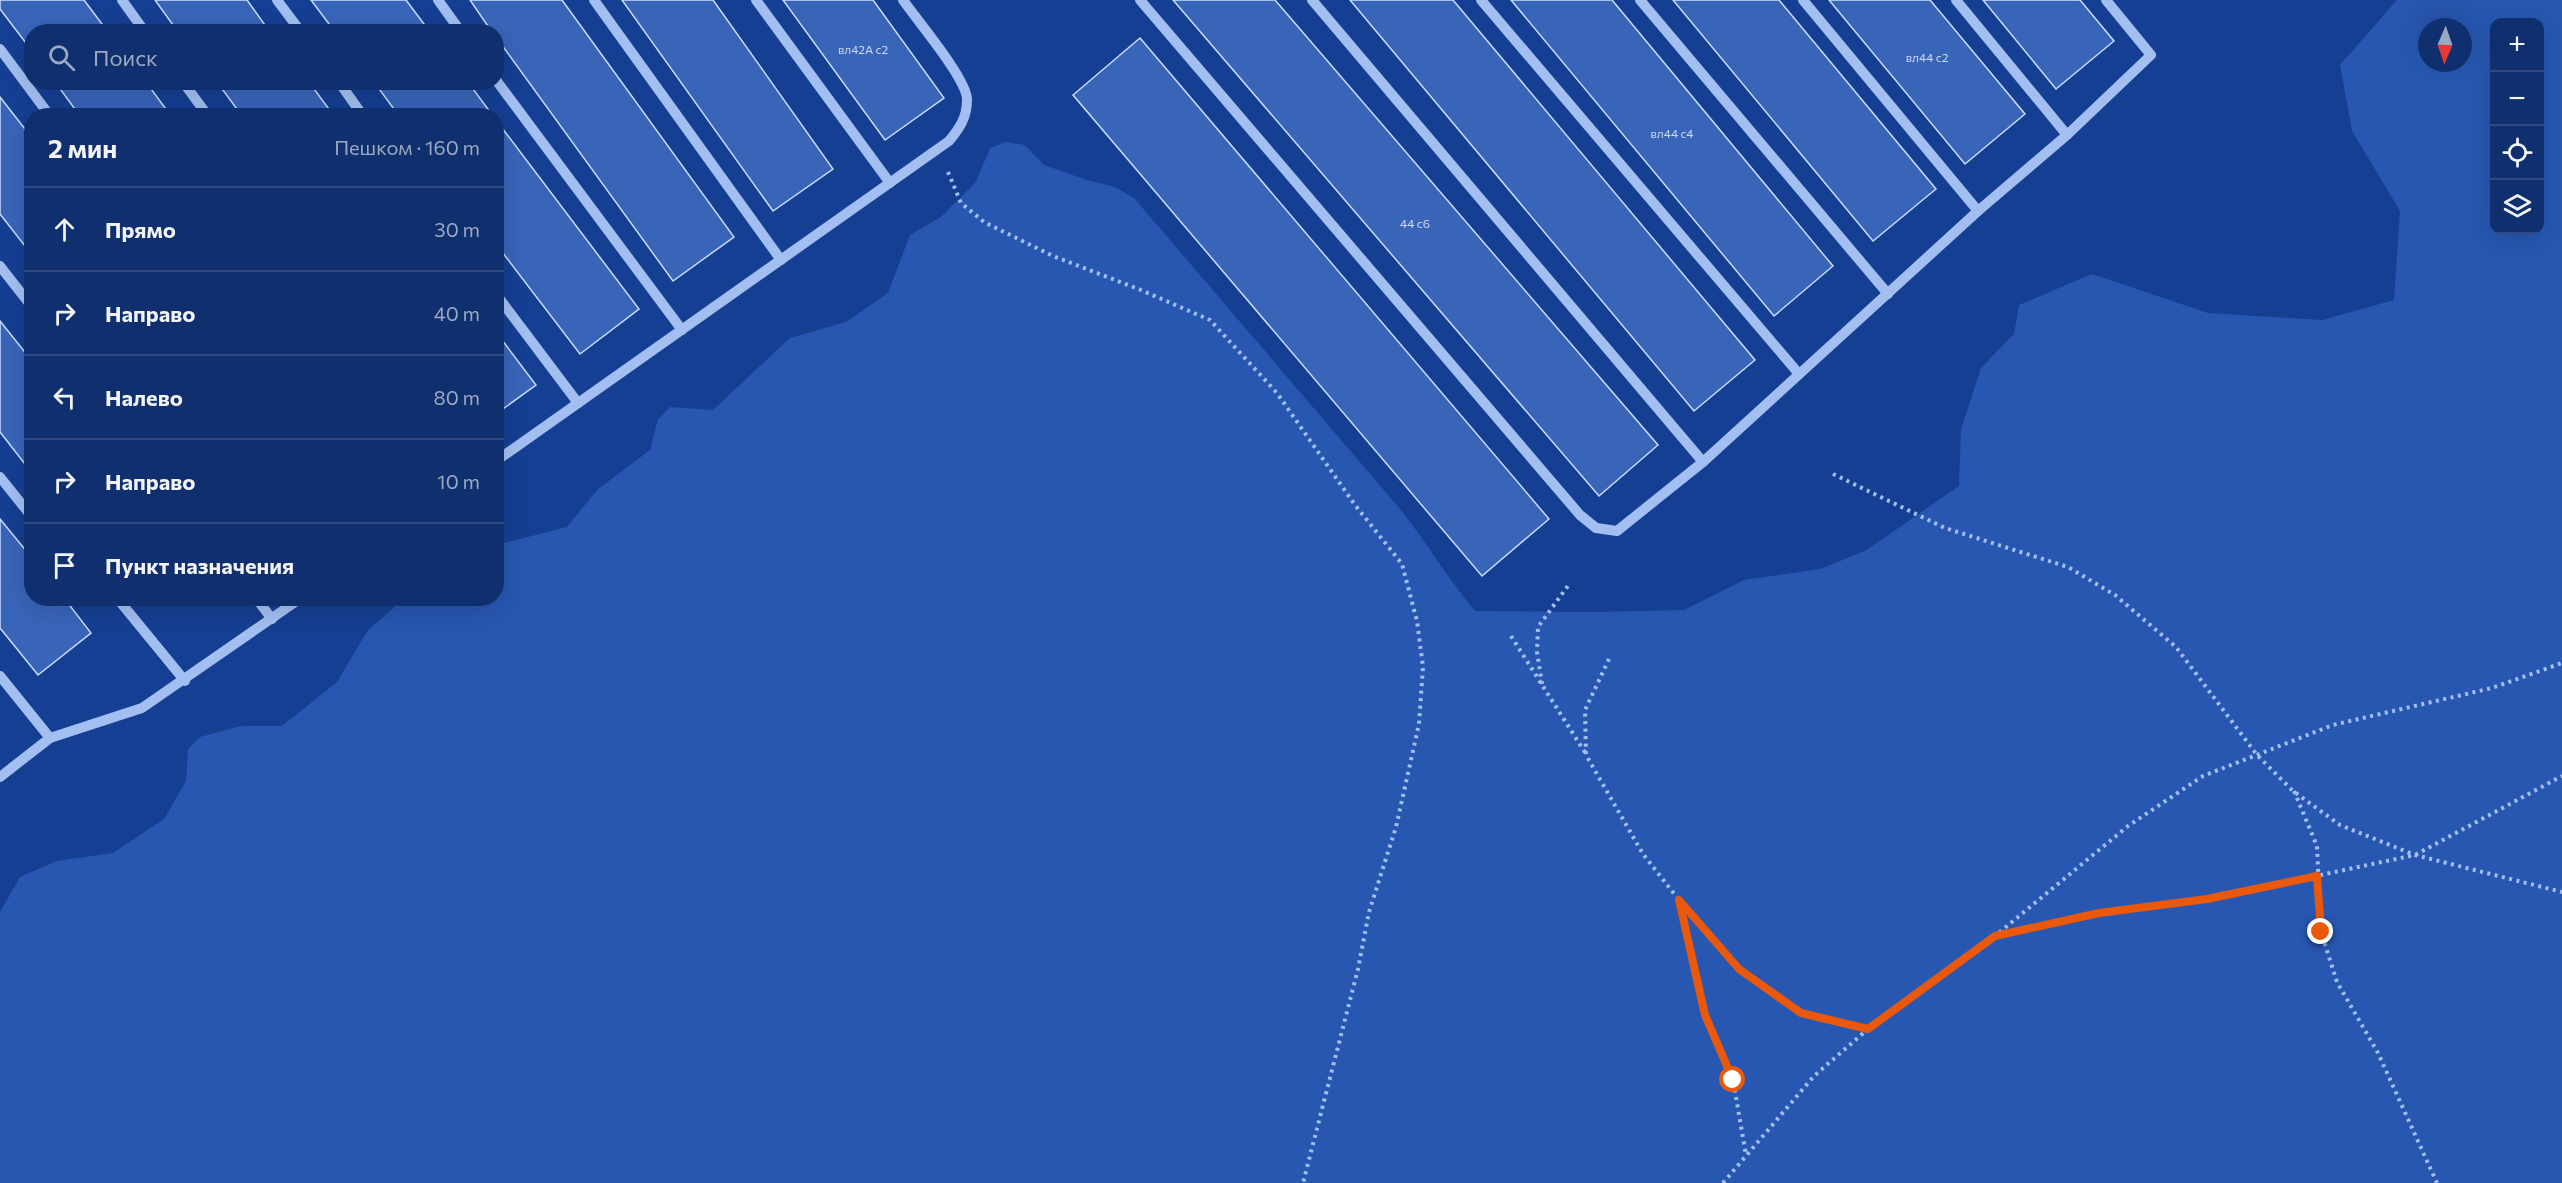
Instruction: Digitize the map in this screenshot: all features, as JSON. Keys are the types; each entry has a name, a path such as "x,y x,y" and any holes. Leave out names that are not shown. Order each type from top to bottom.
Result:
{"lane":[{"path":"122,0 140,24"},
{"path":"277,0 295,24"},
{"path":"438,0 455,24"},
{"path":"594,0 781,260"},
{"path":"756,0 890,183"},
{"path":"504,455 949,141 963,124 968,99 962,82 903,0"},
{"path":"1140,0 1580,515 1596,528 1617,531 1703,462 1978,212 2067,135 2151,55 2106,0"},
{"path":"1312,0 1703,462"},
{"path":"1481,0 1799,374"},
{"path":"1640,0 1888,294"},
{"path":"1803,0 1978,212"},
{"path":"1956,0 2067,135"},
{"path":"0,49 24,81"},
{"path":"31,90 44,108"},
{"path":"189,90 202,108"},
{"path":"345,90 357,108"},
{"path":"503,90 682,330"},
{"path":"0,266 24,297"},
{"path":"504,305 578,403"},
{"path":"0,477 24,507"},
{"path":"124,606 185,681"},
{"path":"262,606 272,619"},
{"path":"0,777 50,738 142,708 185,681 291,606"},
{"path":"0,676 50,738"}],"path":[{"path":"949,141 948,170 954,191 961,203 984,222 1053,256 1142,290 1210,320 1277,393 1355,505 1402,564 1417,621 1422,667 1419,724 1396,827 1369,912 1356,980 1303,1183"},
{"path":"1833,474 1946,528 2068,567 2115,595 2176,647 2257,755 2294,791 2340,825 2415,855 2562,892"},
{"path":"1543,687 1537,652 1538,627 1570,583"},
{"path":"1511,636 1586,755 1643,854 1679,900 1739,969 1801,1013 1868,1029"},
{"path":"1586,755 1585,710 1609,659"},
{"path":"1723,1183 1814,1076 1868,1029 1995,936 2128,826 2203,776 2333,725 2492,688 2562,663"},
{"path":"1995,936 2099,913 2207,899 2415,855 2562,776"},
{"path":"2294,791 2317,846 2321,932 2337,982 2378,1053 2437,1183"},
{"path":"1679,900 1705,1015 1733,1080 1746,1155"}],"shaded area":[{"path":"2397,0 2562,0 2562,1183 0,1183 0,912 20,877 57,861 113,853 164,819 186,781 188,749 200,737 241,726 282,726 337,682 368,630 396,606 504,606 504,543 567,527 597,490 650,450 658,419 670,407 713,410 790,338 846,322 888,293 910,235 941,217 976,182 990,148 1006,142 1025,145 1044,165 1115,187 1134,198 1401,510 1475,611 1684,610 1744,580 1820,569 1865,551 1959,486 1961,429 1981,368 2014,334 2019,305 2092,274 2208,313 2322,320 2394,300 2400,211 2352,131 2340,65"}],"building":[{"path":"0,0 84,0 102,24 24,24 24,40 0,9"},
{"path":"155,0 247,0 264,24 172,24"},
{"path":"311,0 406,0 424,24 329,24"},
{"path":"470,0 562,0 734,237 673,281 504,48 504,24 486,24"},
{"path":"622,0 713,0 833,169 773,211"},
{"path":"783,0 873,0 944,98 885,140"},
{"path":"1173,0 1275,0 1658,445 1599,496"},
{"path":"1350,0 1453,0 1755,360 1694,411"},
{"path":"1511,0 1612,0 1833,266 1774,316"},
{"path":"1673,0 1779,0 1936,189 1873,241"},
{"path":"1829,0 1930,0 2025,114 1965,164"},
{"path":"1983,0 2080,0 2114,41 2056,89"},
{"path":"1140,38 1549,519 1482,576 1073,95"},
{"path":"61,90 152,90 165,108 74,108"},
{"path":"223,90 315,90 328,108 236,108"},
{"path":"380,90 474,90 487,108 393,108"},
{"path":"0,97 24,128 24,245 0,214"},
{"path":"504,131 639,309 580,354 504,254"},
{"path":"0,321 24,351 24,463 0,432"},
{"path":"504,343 536,385 504,408"},
{"path":"0,519 24,548 24,606 70,606 91,633 38,675 0,628"}],"route":[{"path":"1733,1080 1705,1015 1679,900 1739,969 1801,1013 1868,1029 1995,936 2099,913 2207,899 2317,876 2321,932"}]}
